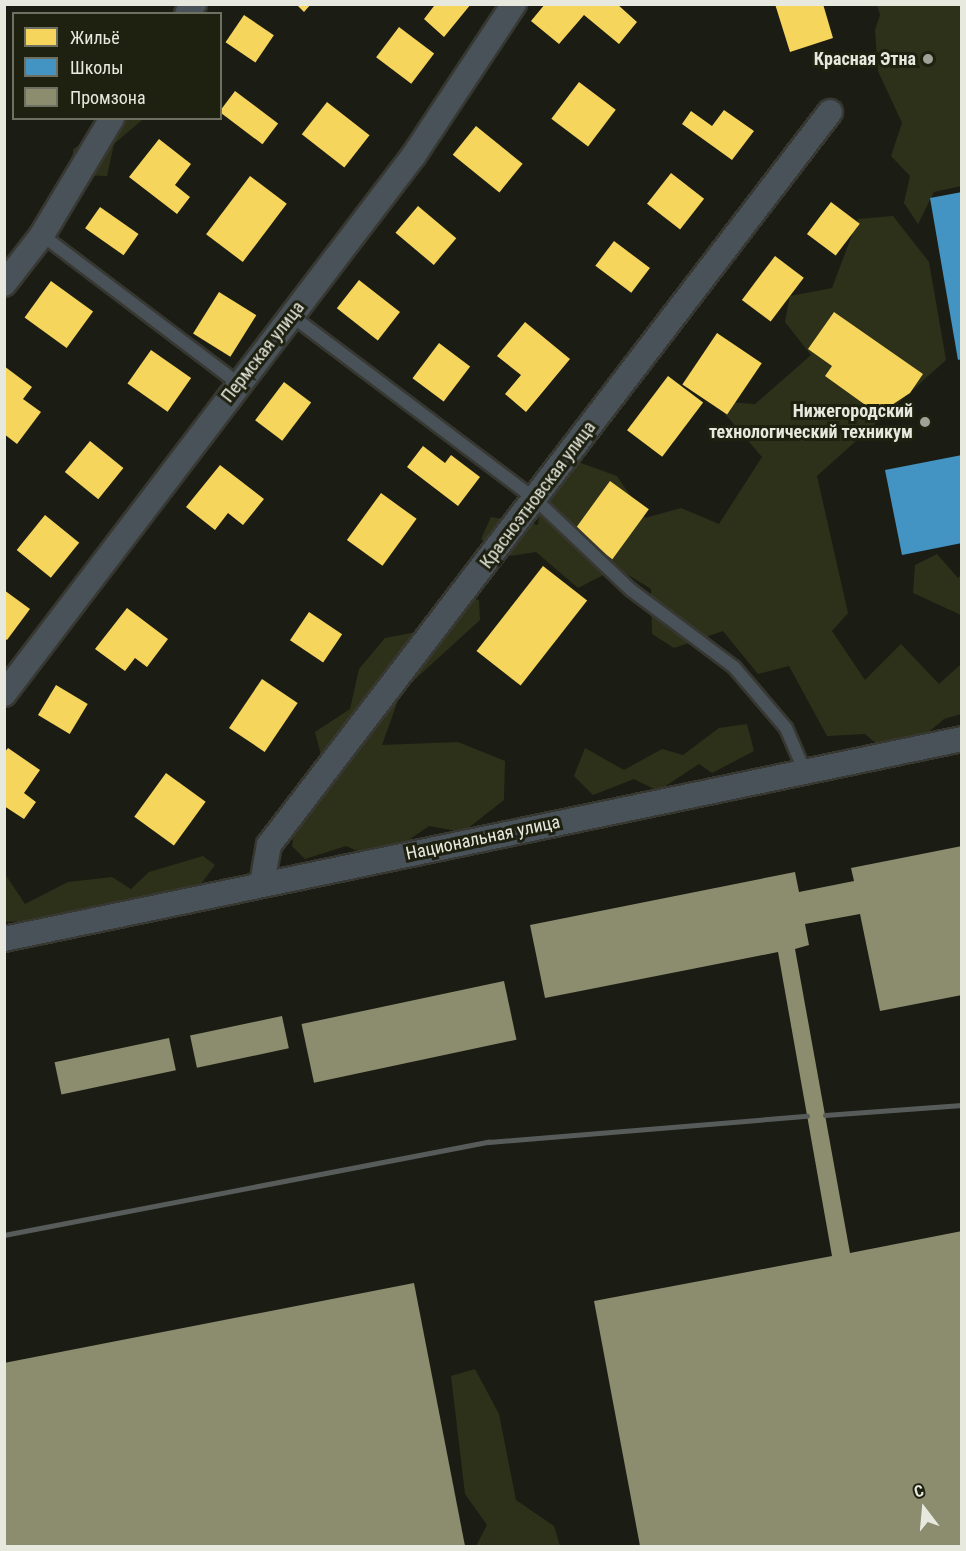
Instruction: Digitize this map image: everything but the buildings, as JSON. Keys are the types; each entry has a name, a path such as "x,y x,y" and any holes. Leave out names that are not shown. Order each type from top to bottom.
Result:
{"street":[{"name":"Пермская улица","path":"4,694 238,383 292,316 414,155 514,4"},
{"name":"Красноэтновская улица","path":"262,884 269,845 830,112"},
{"path":"4,284 42,235 111,120"},
{"name":"Национальная улица","path":"4,939 962,739"}],"lane":[{"path":"42,235 238,383"},
{"path":"292,316 535,499 631,590 734,667 786,728 805,772"}],"green space":[{"name":"Красная Этна","path":"877,5 961,5 961,186 934,192 918,224 904,203 910,176 891,156 902,123 878,71 875,30 880,15"},
{"path":"99,120 142,120 114,144 107,176 72,175 73,149 94,137"},
{"path":"893,216 929,262 946,360 817,476 848,613 832,631 865,680 901,644 939,684 961,664 961,714 944,719 924,736 879,746 865,734 827,736 789,666 758,674 723,631 674,648 652,634 651,589 617,568 578,588 536,552 510,556 481,539 491,517 538,525 543,473 559,455 617,476 645,518 681,508 719,524 762,457 695,379 727,402 755,404 811,355 785,322 790,296 832,288 858,219"},
{"path":"937,554 958,578 961,575 961,615 913,593 915,565"},
{"path":"450,594 479,600 480,620 401,692 382,745 458,742 505,761 504,800 463,832 429,826 400,846 364,854 346,846 305,859 292,846 303,782 322,759 315,732 350,709 359,669 385,638 416,632"},
{"path":"747,724 754,751 712,773 699,764 658,791 634,779 593,795 574,776 585,748 624,770 662,749 683,755 719,728"},
{"path":"203,856 215,865 201,884 37,920 5,922 5,874 25,904 68,882 112,877 131,889 149,872"},
{"path":"475,1369 499,1414 516,1500 554,1526 560,1546 476,1546 487,1525 465,1494 451,1376"}],"railway":[{"path":"825,1115 962,1105"},
{"path":"4,1235 489,1142 807,1116"}],"place":[{"name":"Красная Этна","path":"928,59"},
{"name":"Нижегородский технологический техникум","path":"925,422"}]}
